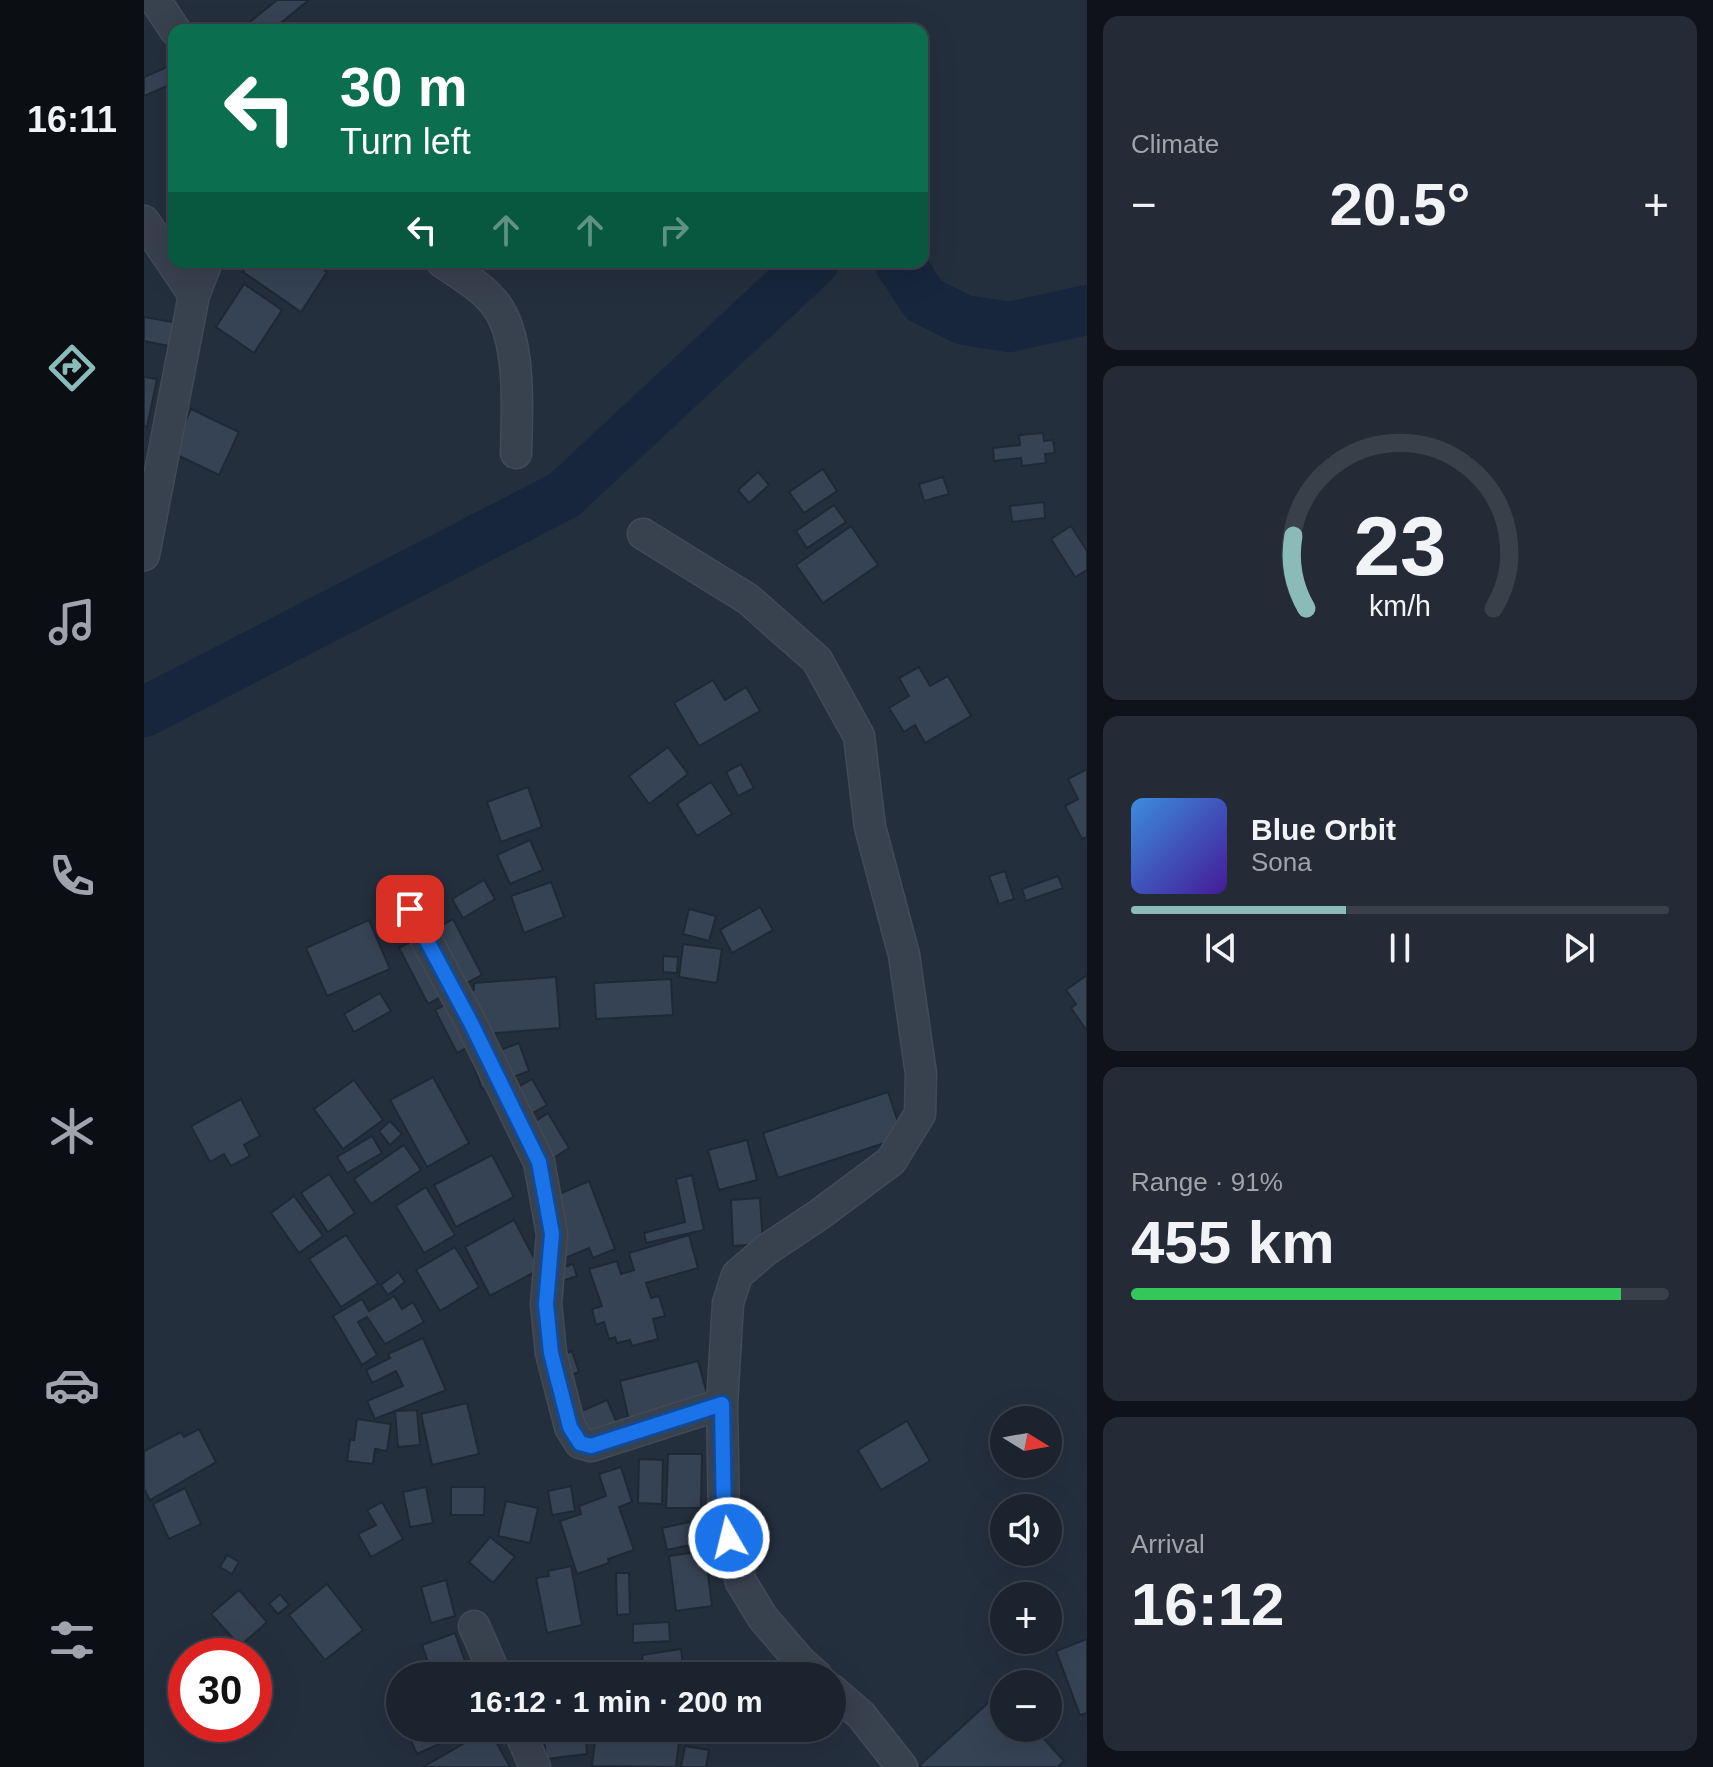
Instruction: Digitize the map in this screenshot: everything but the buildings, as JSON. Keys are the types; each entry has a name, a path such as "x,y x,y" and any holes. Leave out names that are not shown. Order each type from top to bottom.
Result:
{"street":[{"path":"155,0 171,24"},
{"path":"144,221 168,257"},
{"path":"176,268 194,295"},
{"path":"144,555 194,295 205,268"},
{"path":"450,268 496,305 510,337 517,380 516,453"},
{"path":"643,534 748,599 817,660 859,736 870,827 904,955 921,1074 920,1114 891,1161 766,1250 737,1275 728,1303 722,1404 724,1517 741,1582 763,1618 801,1662"},
{"path":"410,909 471,1023 539,1162 552,1234 546,1304 551,1353 570,1427 580,1443 591,1446 722,1404"},
{"path":"474,1626 490,1662"},
{"path":"846,1702 861,1715 902,1767"},
{"path":"524,1742 535,1767"}],"waterway":[{"path":"144,712 564,495 808,268"},
{"path":"903,268 924,300 964,320 1009,327 1087,310"}],"route":[{"path":"410,909 471,1023 539,1162 552,1234 546,1304 551,1353 570,1427 580,1443 591,1446 722,1404 724,1517 729,1538"}]}
